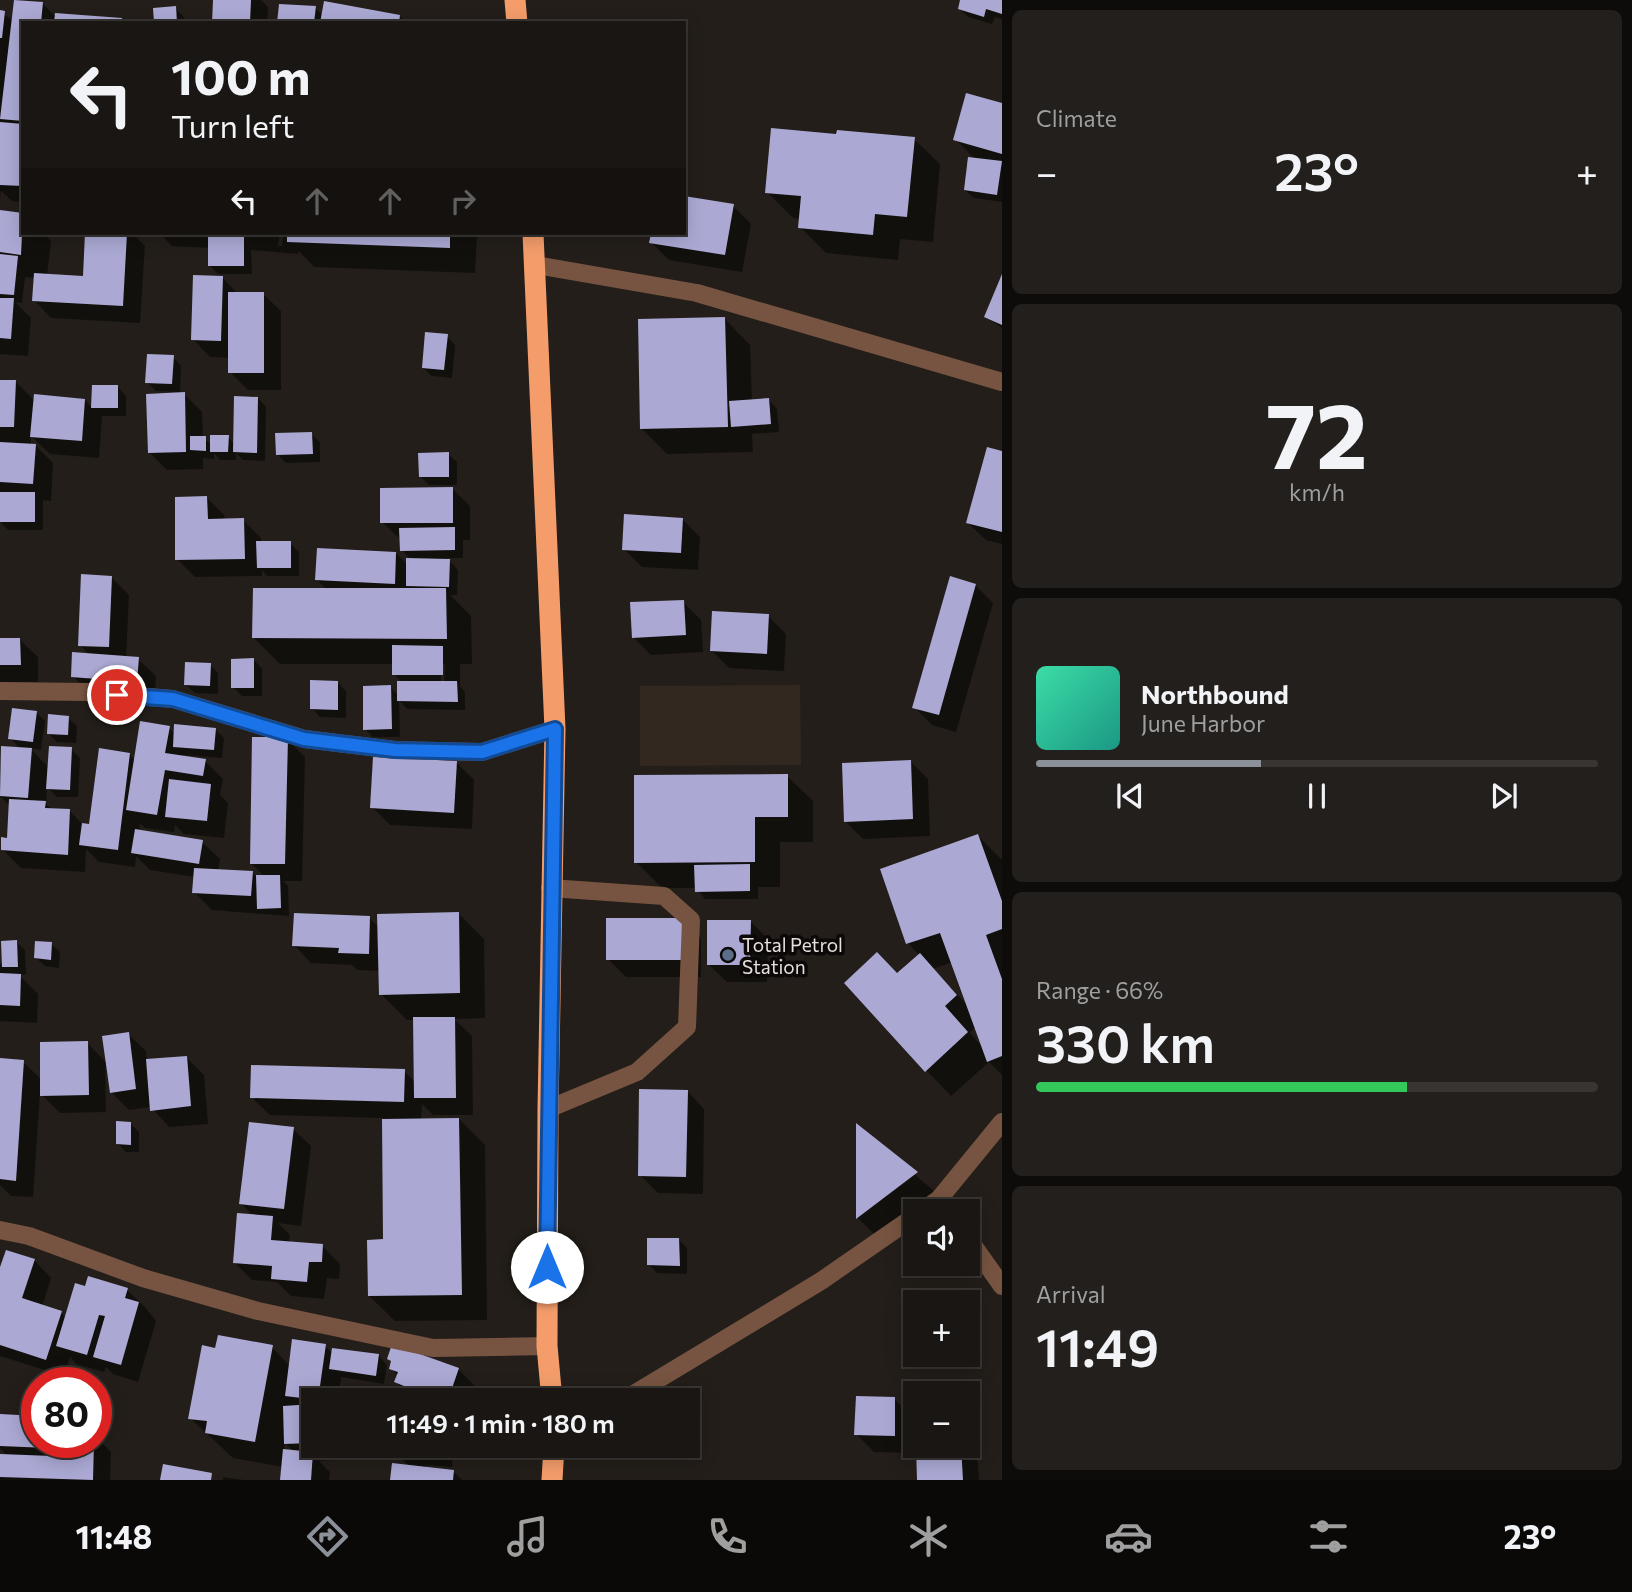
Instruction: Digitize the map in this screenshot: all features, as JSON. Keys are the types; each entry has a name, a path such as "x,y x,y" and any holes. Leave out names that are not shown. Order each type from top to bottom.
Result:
{"highway":[{"path":"515,0 517,21"},
{"path":"533,235 555,729 548,1109 547,1346 551,1388"},
{"path":"552,1480 553,1458"}],"street":[{"path":"536,265 697,293 1002,382"},
{"path":"0,691 89,692 173,699 304,739 395,750 482,752 555,729"},
{"path":"548,1109 638,1072 687,1027 691,920 664,896 550,888"},
{"path":"948,1199 1002,1122"},
{"path":"644,1388 821,1281 903,1224"},
{"path":"0,1230 29,1236 143,1278 258,1311 433,1348 547,1346"},
{"path":"980,1255 1002,1286"}],"shaded area":[{"path":"800,685 801,765 640,766 640,686"}],"building":[{"path":"14,0 43,2 41,21 21,21 21,121 0,119"},
{"path":"213,0 251,0 250,21 212,21"},
{"path":"960,0 1002,0 1002,14 986,9 984,17 958,9"},
{"path":"324,1 400,15 399,21 320,21"},
{"path":"279,4 316,6 314,21 277,21"},
{"path":"176,6 177,21 154,21 153,8"},
{"path":"0,10 5,11 2,38 0,38"},
{"path":"55,13 122,18 122,21 54,21"},
{"path":"966,93 1002,103 1002,154 953,140"},
{"path":"0,122 21,124 21,186 0,185"},
{"path":"771,128 836,134 837,130 915,137 907,217 875,214 873,235 798,228 801,196 765,193"},
{"path":"968,157 1002,161 997,195 964,190"},
{"path":"686,196 734,204 725,255 649,243 651,235 686,235"},
{"path":"0,210 21,213 21,255 0,252"},
{"path":"85,235 127,235 123,306 32,301 34,273 83,276"},
{"path":"287,235 450,235 450,248 287,242"},
{"path":"208,236 244,236 244,266 208,266"},
{"path":"0,254 18,256 14,295 0,294"},
{"path":"1002,274 1002,325 984,317"},
{"path":"193,275 223,276 221,341 191,340"},
{"path":"228,292 264,292 264,373 228,373"},
{"path":"0,298 14,298 11,339 0,338"},
{"path":"725,317 728,427 640,429 638,319"},
{"path":"425,332 448,334 444,370 422,368"},
{"path":"147,354 174,355 172,384 145,383"},
{"path":"0,380 16,380 14,427 0,427"},
{"path":"92,385 118,385 118,408 91,408"},
{"path":"185,392 186,452 148,453 146,394"},
{"path":"34,394 85,399 82,441 30,437"},
{"path":"234,396 258,397 257,453 233,452"},
{"path":"769,398 771,424 731,427 729,401"},
{"path":"312,432 313,454 276,455 275,433"},
{"path":"210,435 229,435 228,452 210,452"},
{"path":"190,436 206,436 206,451 190,450"},
{"path":"0,442 36,444 33,484 0,482"},
{"path":"987,447 1002,451 1002,532 966,523"},
{"path":"449,452 449,477 419,477 418,453"},
{"path":"453,487 453,523 380,523 380,488"},
{"path":"0,492 35,492 35,522 0,522"},
{"path":"207,496 208,519 244,518 245,559 175,560 175,497"},
{"path":"624,514 683,518 681,553 622,550"},
{"path":"455,527 455,550 400,551 399,528"},
{"path":"256,541 291,541 291,568 257,568"},
{"path":"317,548 396,552 395,584 315,580"},
{"path":"406,558 450,559 449,587 406,586"},
{"path":"81,574 112,576 109,647 78,646"},
{"path":"950,576 976,584 939,715 912,708"},
{"path":"253,588 446,588 447,639 252,638"},
{"path":"684,600 686,635 632,638 630,602"},
{"path":"712,611 769,614 767,654 710,651"},
{"path":"0,638 20,638 21,665 0,665"},
{"path":"392,645 443,646 443,675 392,675"},
{"path":"72,652 139,657 137,682 71,677"},
{"path":"254,658 254,688 231,688 231,659"},
{"path":"185,662 211,663 210,686 184,685"},
{"path":"310,680 338,681 338,710 310,709"},
{"path":"397,681 457,681 458,702 397,701"},
{"path":"391,685 392,729 363,730 363,686"},
{"path":"12,708 37,711 33,742 8,739"},
{"path":"48,714 69,716 68,735 47,734"},
{"path":"140,721 170,726 165,753 206,759 203,776 165,770 157,815 126,810"},
{"path":"174,724 216,728 214,750 173,747"},
{"path":"252,737 288,737 285,864 250,864"},
{"path":"1,746 32,748 28,798 0,796"},
{"path":"49,746 72,747 70,790 46,789"},
{"path":"99,748 130,753 118,850 79,845 82,823 89,824"},
{"path":"373,757 457,761 454,813 370,808"},
{"path":"911,760 913,819 844,822 842,763"},
{"path":"788,774 788,817 755,817 755,862 634,863 634,775"},
{"path":"169,779 211,784 207,821 165,817"},
{"path":"9,799 46,801 45,808 70,809 68,855 1,850 1,837 7,838"},
{"path":"135,829 203,840 199,864 131,853"},
{"path":"978,834 1002,901 1002,929 986,935 1002,979 1002,1056 987,1062 940,933 906,944 880,869"},
{"path":"750,864 750,891 695,892 694,865"},
{"path":"194,868 253,871 251,896 192,893"},
{"path":"256,875 280,875 281,908 257,909"},
{"path":"459,912 460,993 379,995 377,914"},
{"path":"294,913 370,916 369,954 338,953 339,948 292,946"},
{"path":"606,918 684,918 684,960 606,960"},
{"path":"707,920 751,920 750,965 707,965"},
{"path":"17,940 18,967 2,967 1,941"},
{"path":"35,941 52,942 51,960 34,958"},
{"path":"877,952 897,973 920,953 957,995 945,1006 968,1032 925,1072 844,983"},
{"path":"0,973 21,974 20,1006 0,1005"},
{"path":"413,1017 455,1017 456,1098 414,1098"},
{"path":"129,1032 136,1089 110,1093 102,1036"},
{"path":"88,1041 89,1095 40,1096 40,1042"},
{"path":"187,1056 191,1106 150,1111 146,1059"},
{"path":"0,1058 24,1060 16,1181 0,1179"},
{"path":"251,1065 405,1069 404,1102 250,1098"},
{"path":"639,1089 688,1090 686,1177 638,1176"},
{"path":"459,1118 462,1295 368,1296 367,1240 383,1239 382,1119"},
{"path":"116,1121 131,1122 131,1145 116,1144"},
{"path":"249,1122 294,1127 284,1209 239,1204"},
{"path":"856,1123 918,1172 856,1219"},
{"path":"237,1213 273,1216 271,1240 323,1244 322,1262 309,1262 307,1282 271,1279 272,1266 233,1263"},
{"path":"647,1238 679,1238 680,1266 647,1265"},
{"path":"6,1250 35,1259 22,1298 62,1311 46,1360 0,1345 0,1267"},
{"path":"88,1276 128,1288 125,1298 139,1302 121,1365 93,1357 105,1316 99,1315 87,1355 56,1346 75,1283 85,1286"},
{"path":"218,1335 273,1345 255,1442 205,1433 207,1421 188,1419 202,1345 215,1348"},
{"path":"292,1339 326,1344 320,1388 301,1388 301,1398 285,1396"},
{"path":"392,1344 459,1368 452,1388 403,1388 404,1386 394,1382 398,1372 389,1369 391,1361 387,1359"},
{"path":"332,1348 379,1354 376,1376 329,1369"},
{"path":"856,1396 895,1397 895,1436 854,1435"},
{"path":"301,1405 301,1443 284,1444 283,1406"},
{"path":"0,1414 21,1415 21,1447 0,1446"},
{"path":"283,1449 301,1451 301,1458 313,1458 311,1480 280,1480"},
{"path":"0,1454 21,1455 21,1458 94,1458 93,1480 0,1477"},
{"path":"916,1458 962,1458 963,1480 917,1480"},
{"path":"392,1463 454,1470 453,1480 390,1480"},
{"path":"163,1464 212,1473 211,1480 160,1480"}],"place":[{"name":"Total Petrol Station","path":"728,955"}],"route":[{"path":"117,695 173,699 304,739 395,750 482,752 555,729 550,888 547,1267"}]}
